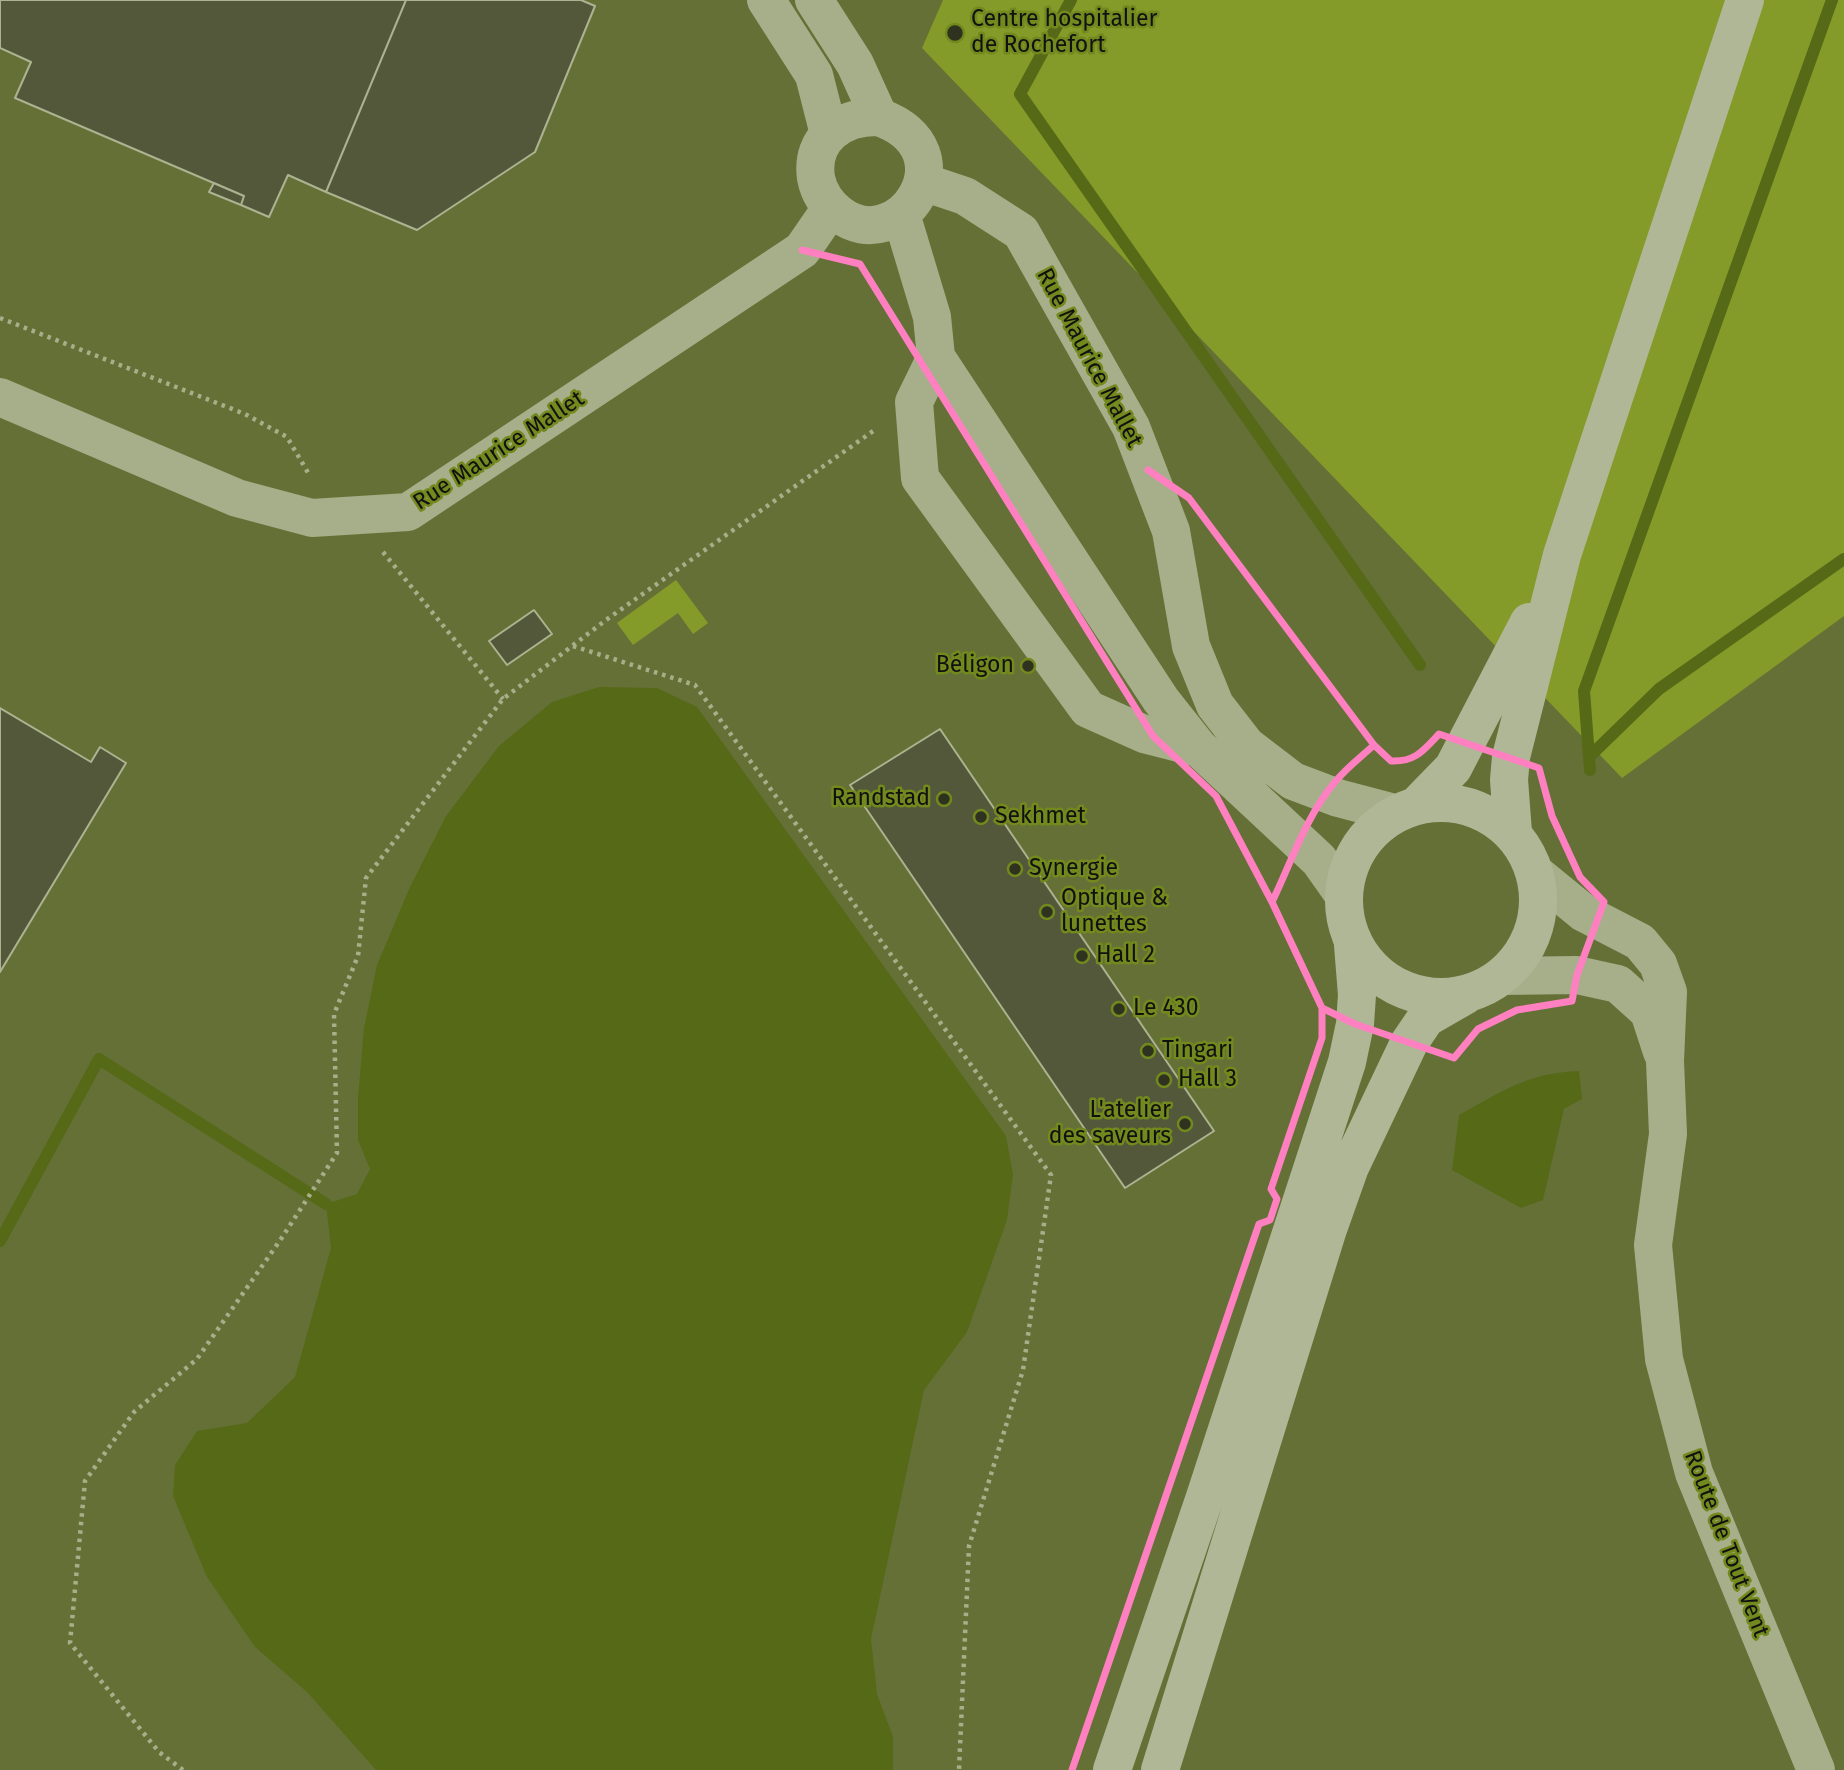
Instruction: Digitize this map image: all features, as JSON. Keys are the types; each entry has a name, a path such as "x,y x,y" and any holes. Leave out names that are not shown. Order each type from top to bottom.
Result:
{"main road":[{"path":"1513,833 1509,780 1511,757 1562,555 1745,0"},
{"path":"1112,1770 1210,1484 1347,1062 1355,1024 1357,995 1353,945 1345,919 1343,894 1351,861 1369,833 1407,809 1453,768 1562,555"},
{"path":"1160,1770 1327,1232 1350,1167 1409,1043 1426,1018 1502,976 1522,955 1535,929 1539,902 1535,873 1527,852 1513,833 1493,817 1469,806 1444,802 1407,809"},
{"path":"1353,945 1374,970 1401,989 1433,998 1466,995"}],"street":[{"path":"766,0 814,75 829,134"},
{"path":"814,0 855,64 879,117"},
{"path":"861,117 879,117 895,123 909,133 919,148 924,164 923,182 911,206 901,214 888,221 858,223 844,218 831,208 822,195 817,180 816,163 820,148 829,134 844,122 861,117"},
{"name":"Rue Maurice Mallet","path":"923,182 965,196 1021,232 1131,427 1171,531 1191,646 1215,705 1246,745 1293,781 1338,799 1407,809"},
{"name":"Rue Maurice Mallet","path":"0,397 237,498 312,518 408,512 802,250 831,208"},
{"path":"901,214 932,317 936,357 1161,700 1199,748 1319,860 1343,894"},
{"path":"936,357 914,402 919,478 1088,709 1144,733 1199,748"},
{"path":"1535,873 1584,913 1640,942 1658,964 1668,992 1665,1061"},
{"path":"1502,976 1577,975 1618,984 1648,1012 1665,1061"},
{"name":"Route de Tout Vent","path":"1665,1061 1668,1134 1653,1245 1664,1359 1694,1473 1816,1770"}],"path":[{"path":"0,318 245,414 287,437 315,485 353,516 503,699"},
{"path":"183,1770 159,1752 70,1643 85,1481 134,1412 197,1359 337,1153 334,1014 358,956 366,878 503,699 572,645 914,402"},
{"path":"572,645 695,685 1051,1175 1023,1370 969,1546 959,1770"}],"shaded area":[{"path":"943,0 1844,0 1844,616 1622,778 922,48"},
{"path":"676,580 708,623 693,634 678,613 633,645 617,623"},
{"path":"599,687 657,688 697,707 1006,1136 1013,1175 1007,1220 967,1332 924,1390 871,1639 877,1694 893,1737 893,1770 376,1770 307,1692 255,1647 207,1577 173,1496 175,1465 197,1431 247,1423 295,1377 331,1248 326,1204 357,1194 370,1169 358,1140 358,1098 364,1028 377,965 410,887 446,816 499,746 552,702"},
{"path":"1579,1071 1582,1099 1564,1109 1543,1200 1521,1208 1452,1170 1459,1115 1530,1079"}],"building":[{"path":"0,0 406,0 326,192 288,175 269,217 241,205 244,196 15,98 31,62 0,48"},
{"path":"406,0 581,0 595,6 535,152 417,230 326,192"},
{"path":"214,183 244,196 241,205 209,192"},
{"path":"534,610 552,634 507,665 489,641"},
{"path":"0,708 91,762 100,747 126,763 0,972"},
{"path":"940,729 1214,1131 1125,1188 850,785"}],"waterway":[{"path":"1071,0 1020,94 1420,665"},
{"path":"1590,770 1584,691 1832,0"},
{"path":"1589,757 1659,689 1844,559"},
{"path":"0,1241 99,1059 326,1204"}],"cycle path":[{"path":"802,250 860,264 1153,736 1216,796 1272,902 1322,1008 1322,1038 1271,1189 1277,1199 1270,1220 1259,1224 1072,1770"},
{"path":"1148,470 1189,498 1374,745 1391,761 1413,757 1439,734 1539,768 1552,816 1580,877 1604,902 1577,975 1572,1001 1517,1010 1478,1029 1454,1058 1355,1024 1322,1008"},
{"path":"1272,902 1307,825 1325,795 1344,772 1374,745"}],"place":[{"name":"Centre hospitalier de Rochefort","path":"955,33"},
{"name":"Béligon","path":"1028,666"},
{"name":"Randstad","path":"944,799"},
{"name":"Sekhmet","path":"981,817"},
{"name":"Synergie","path":"1015,869"},
{"name":"Optique & lunettes","path":"1047,912"},
{"name":"Hall 2","path":"1082,956"},
{"name":"Le 430","path":"1119,1009"},
{"name":"Tingari","path":"1148,1051"},
{"name":"Hall 3","path":"1164,1080"},
{"name":"L'atelier des saveurs","path":"1185,1124"}]}
